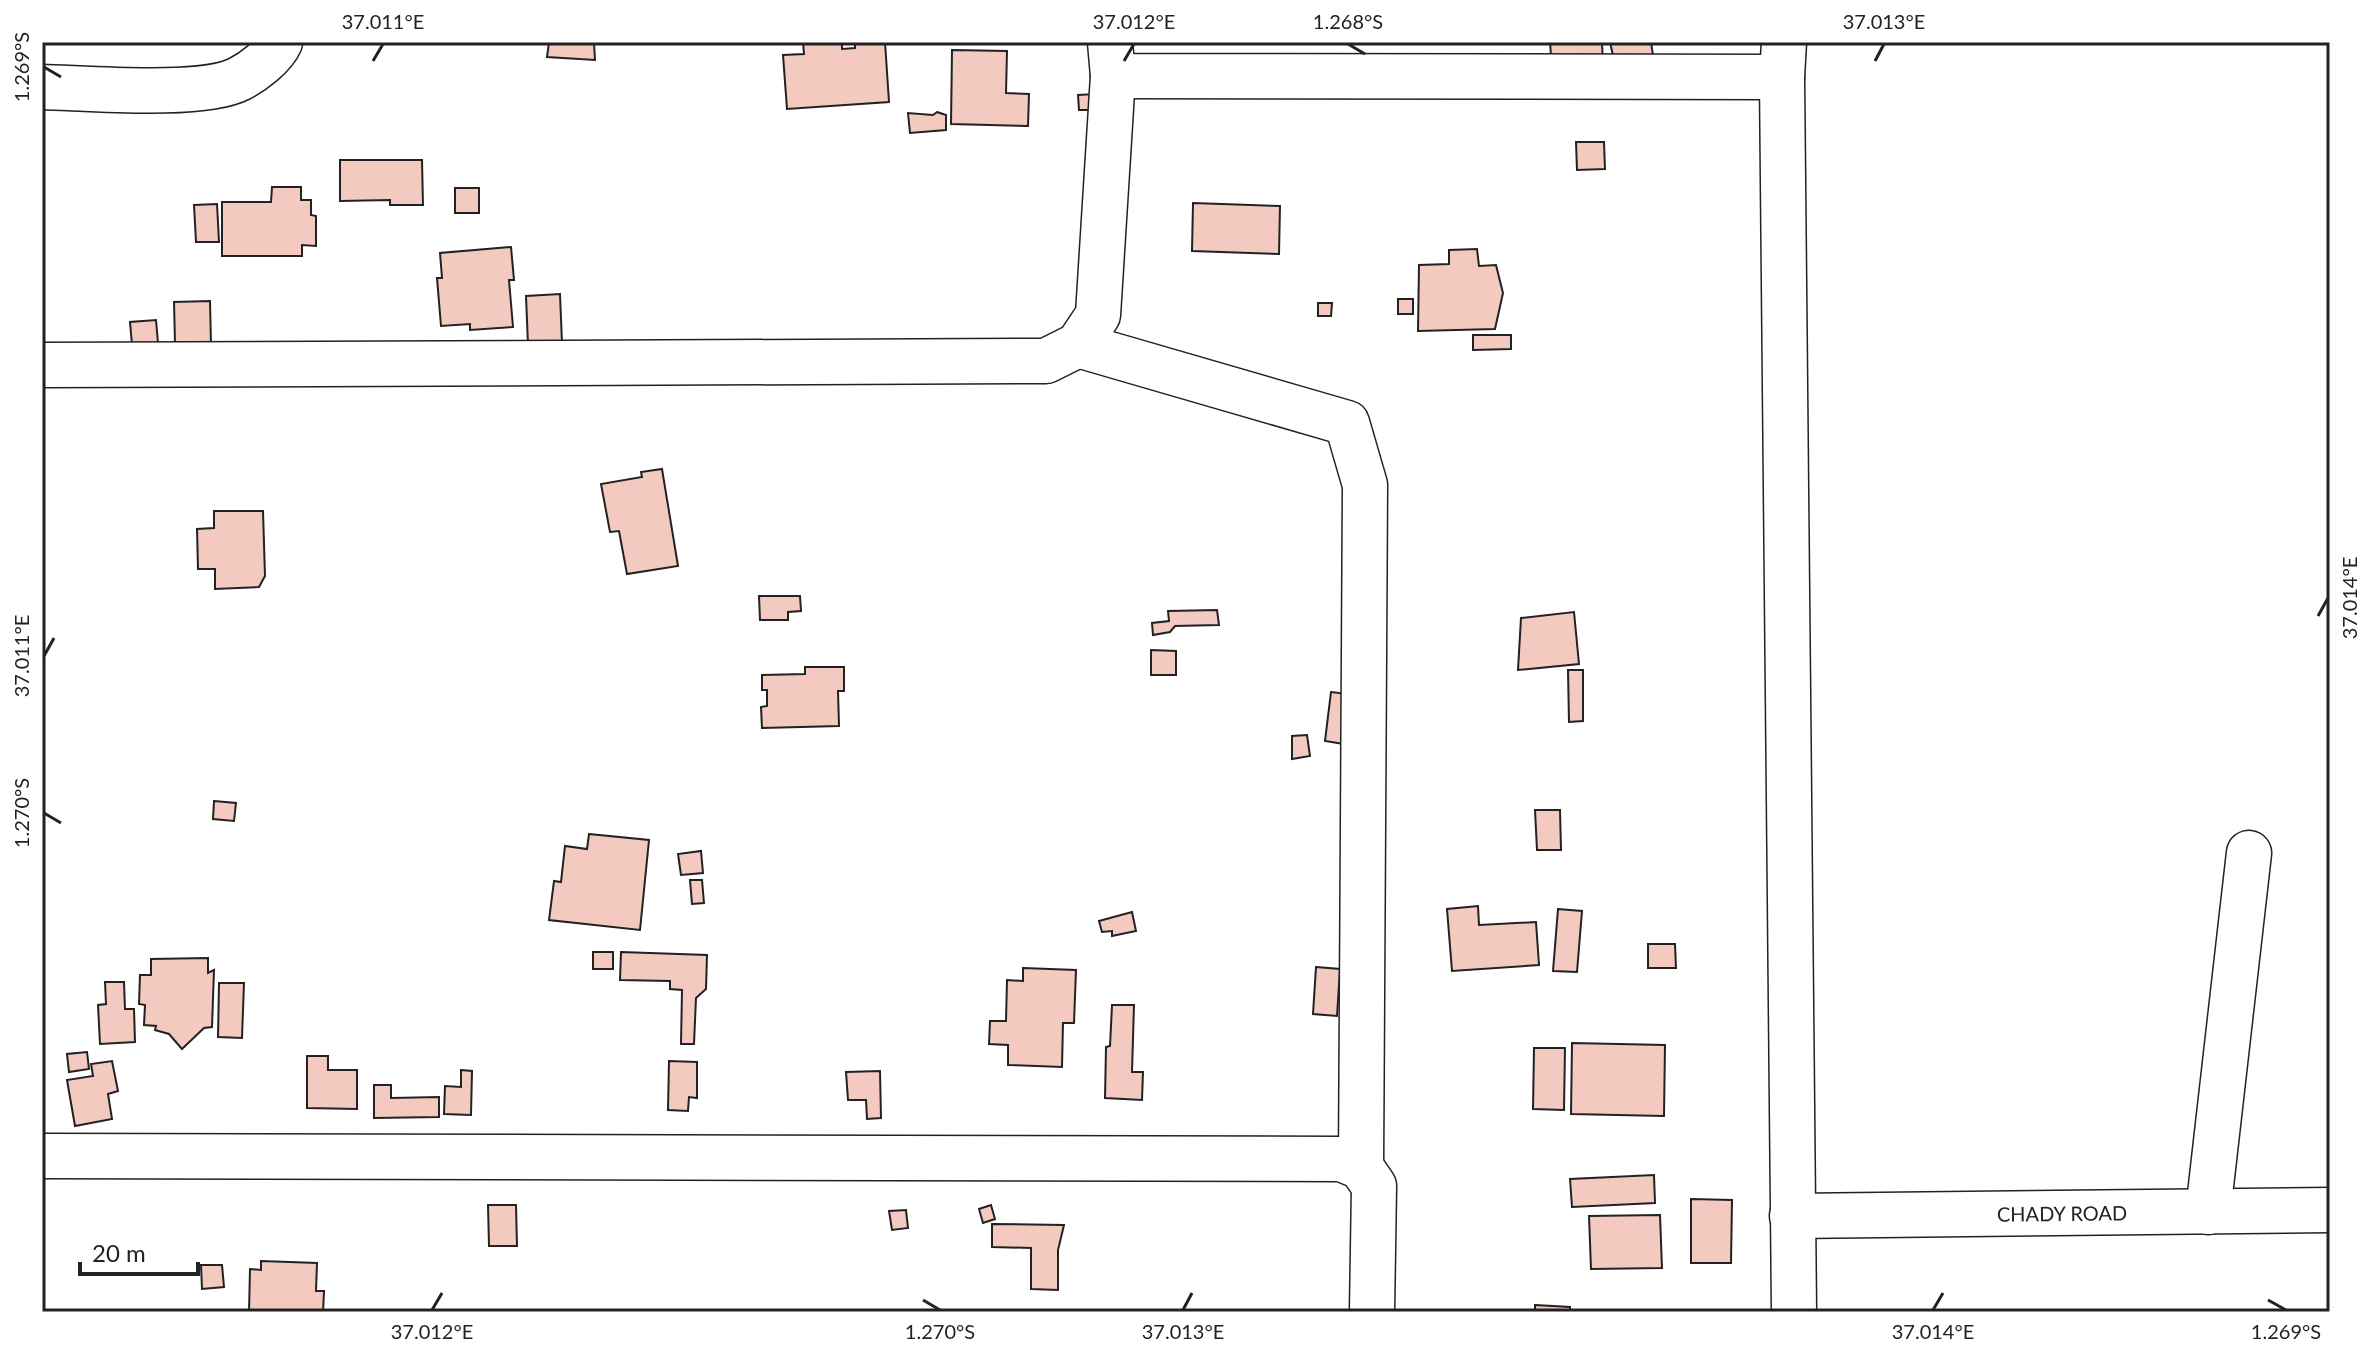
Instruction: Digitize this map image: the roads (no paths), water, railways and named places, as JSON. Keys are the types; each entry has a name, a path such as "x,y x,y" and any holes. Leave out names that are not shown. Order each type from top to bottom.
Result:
{"street":[{"path":"42,87 194,89 238,79 276,50 280,42"},
{"path":"42,365 1046,361 1078,345 1098,315 1112,59 1783,60 1794,1312"},
{"path":"1078,345 1347,423 1365,485 1361,1167"},
{"path":"2208,1212 2249,853"},
{"path":"42,1156 1341,1159 1361,1167 1374,1186 1372,1312"},
{"name":"CHADY ROAD","path":"1792,1216 2330,1210"}]}
